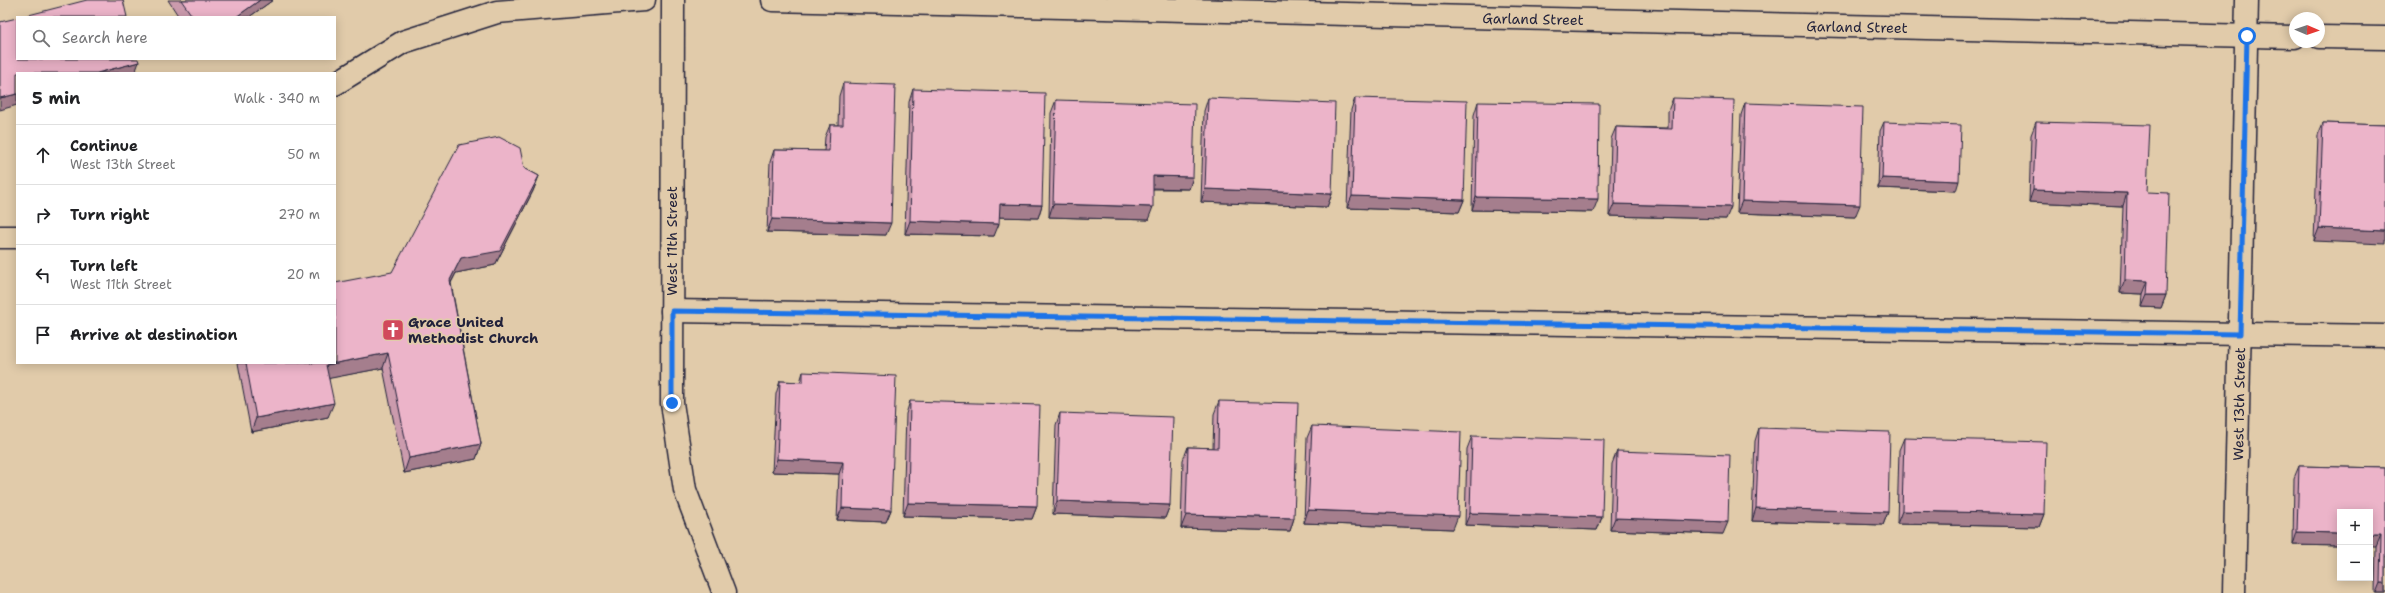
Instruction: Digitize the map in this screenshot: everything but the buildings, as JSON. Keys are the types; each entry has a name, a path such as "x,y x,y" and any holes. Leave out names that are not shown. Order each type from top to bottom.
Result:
{"street":[{"path":"336,83 403,42 497,12 644,0"},
{"name":"West 11th Street","path":"673,0 672,403 685,490 724,593"},
{"name":"Garland Street","path":"772,0 2289,37"},
{"name":"West 13th Street","path":"2234,593 2247,0"},
{"path":"2325,37 2385,38"},
{"path":"0,237 16,237"},
{"path":"672,311 2385,336"}],"place":[{"name":"Grace United Methodist Church","path":"393,330"}],"route":[{"path":"672,403 672,311 2240,334 2247,36"}]}
